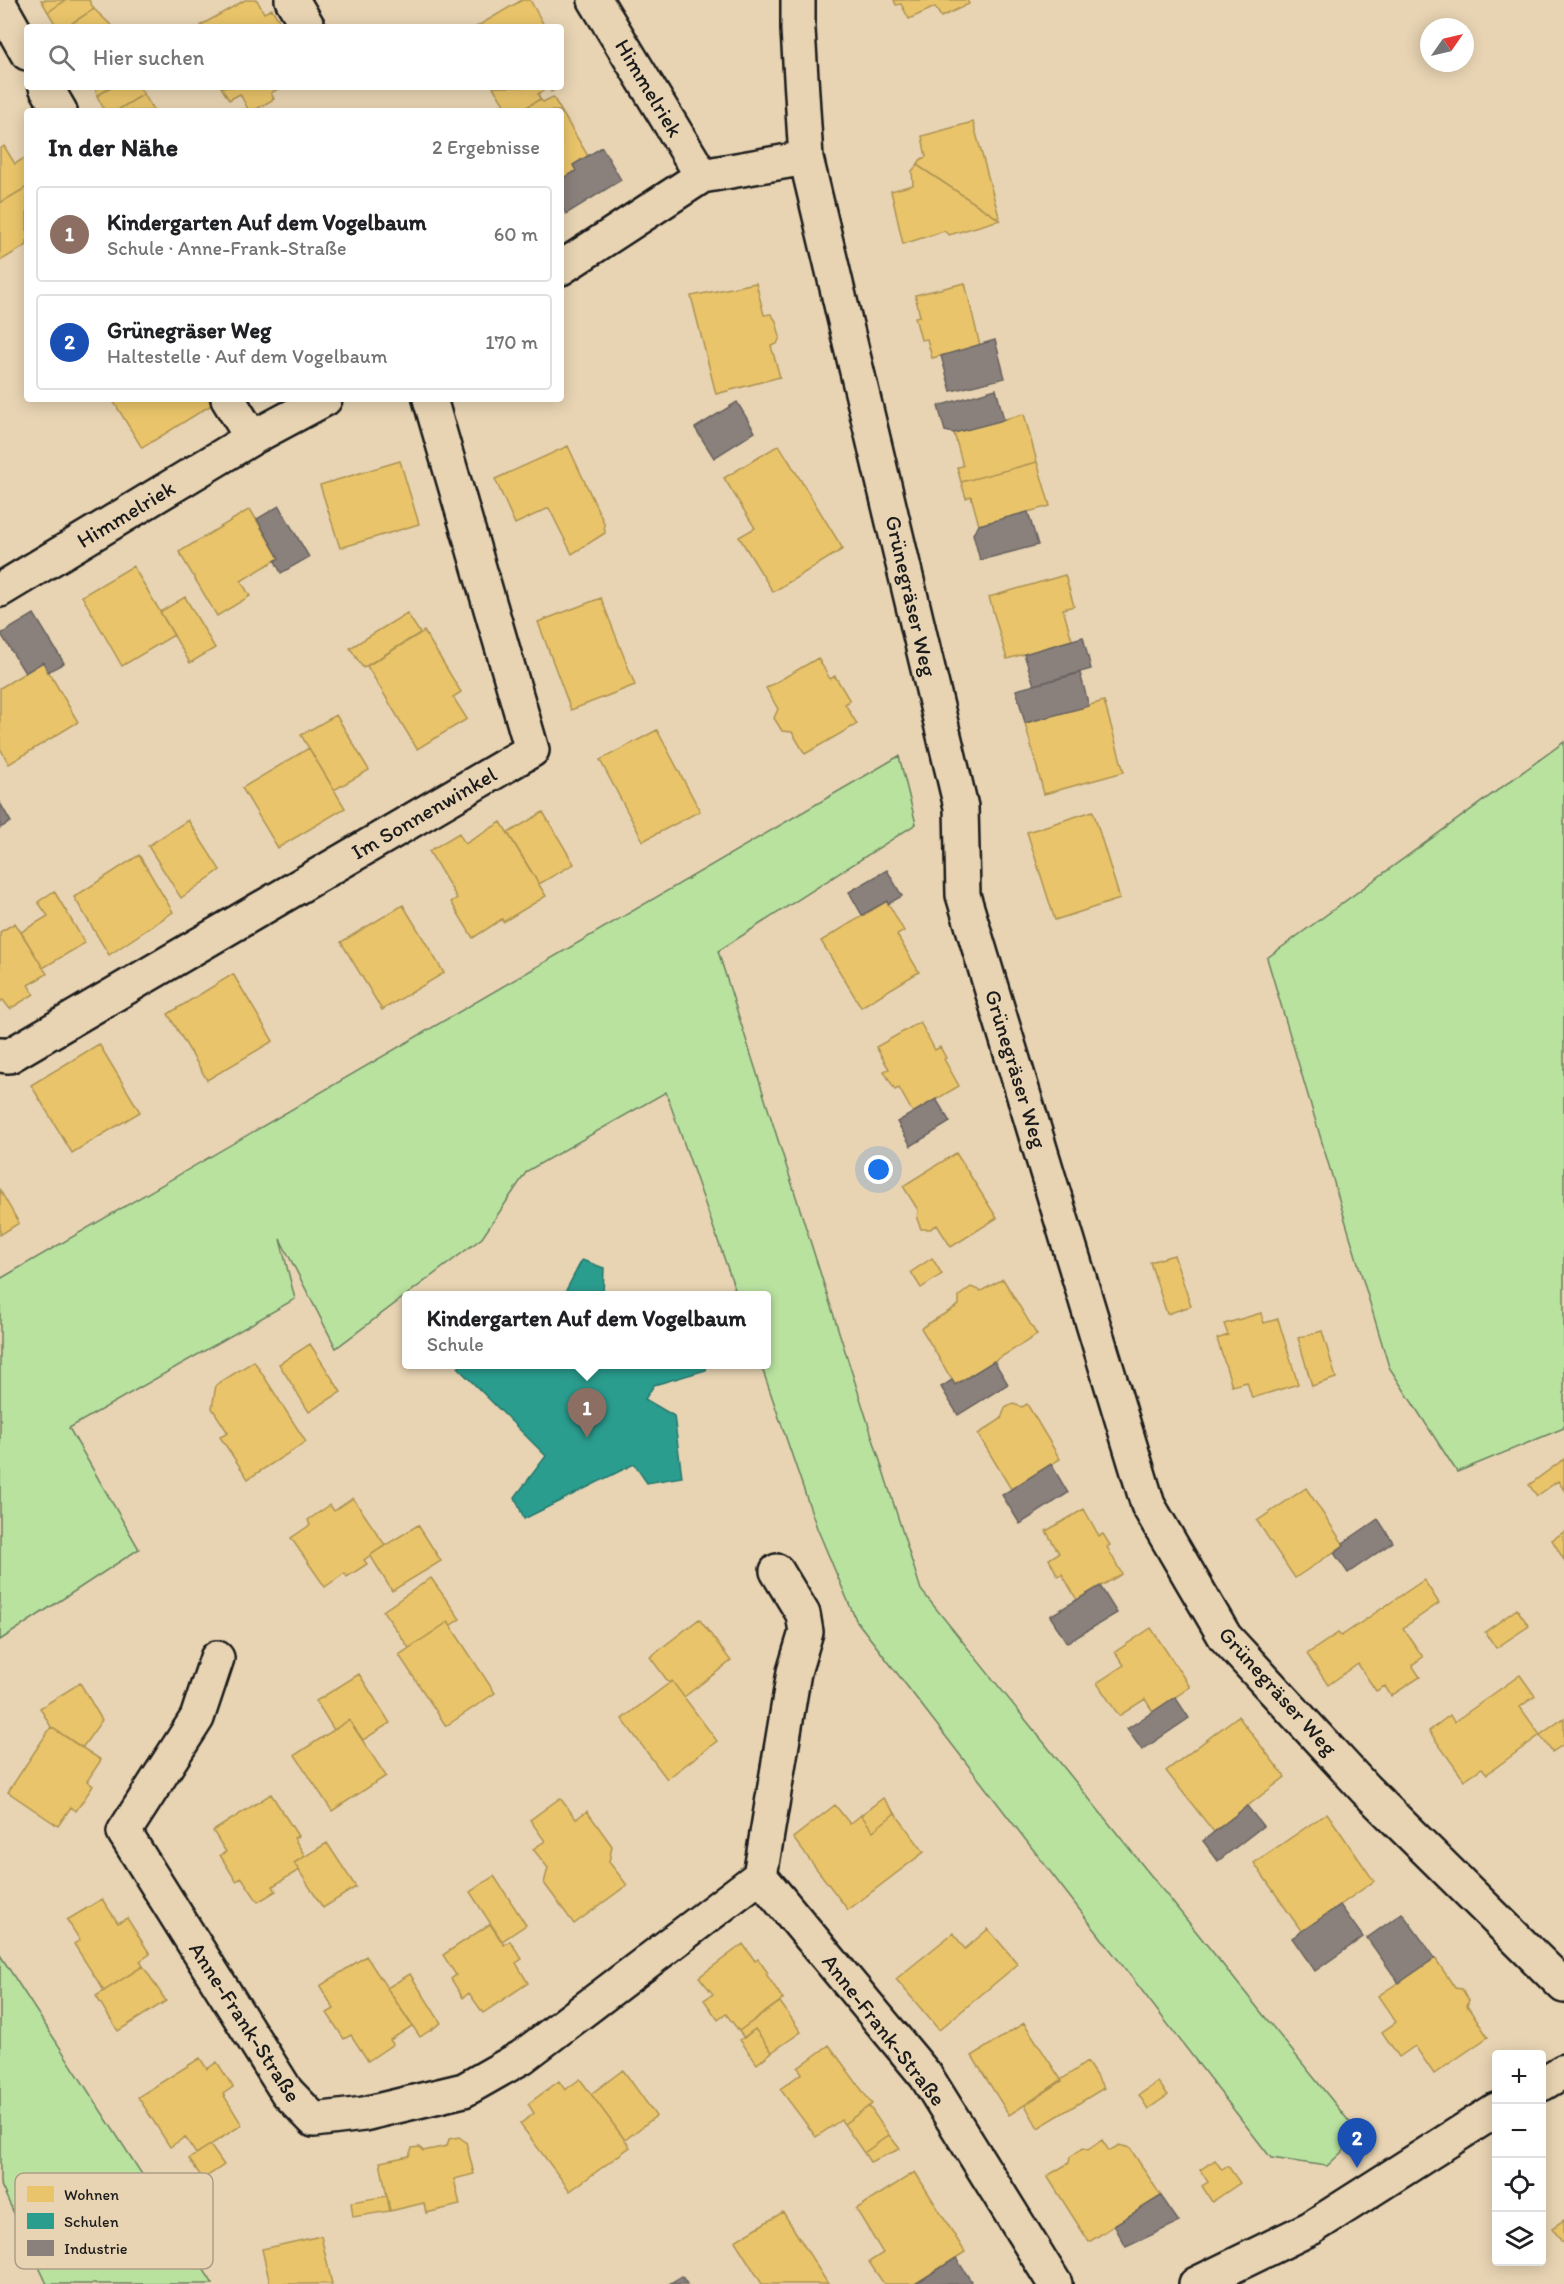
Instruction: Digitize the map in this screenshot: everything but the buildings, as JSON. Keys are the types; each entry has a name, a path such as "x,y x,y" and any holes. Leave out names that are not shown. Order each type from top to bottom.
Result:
{"street":[{"path":"292,0 306,24"},
{"name":"Himmelriek","path":"595,0 702,176"},
{"name":"Grünegräser Weg","path":"798,0 806,158 961,807 963,895 1148,1505 1225,1637 1365,1789 1564,1986"},
{"path":"0,5 24,48"},
{"path":"48,90 58,108"},
{"path":"564,266 702,176 806,158"},
{"path":"230,402 252,438"},
{"name":"Himmelriek","path":"0,590 252,438 319,402"},
{"name":"Im Sonnenwinkel","path":"0,1055 9,1056 532,750 431,402"},
{"path":"760,1876 794,1672 806,1632 803,1614 777,1571"},
{"name":"Anne-Frank-Straße","path":"217,1658 197,1718 124,1832 287,2092 314,2120 364,2114 464,2090 522,2057 760,1876 926,2076 1055,2284"},
{"path":"1546,2082 1564,2072"},
{"path":"1196,2284 1311,2228 1492,2113"}],"green space":[{"path":"1564,742 1564,1428 1457,1472 1389,1367 1267,958"},
{"path":"899,756 916,824 718,951 921,1590 1360,2135 1327,2166 1271,2158 856,1620 817,1528 762,1369 771,1369 771,1291 736,1291 666,1092 527,1171 482,1238 412,1291 402,1291 402,1298 336,1348 280,1239 295,1299 69,1428 139,1549 0,1640 0,1279"},
{"path":"0,1955 141,2173 15,2173 15,2215 0,2183"},
{"path":"40,2269 203,2269 213,2284 47,2284"}],"place":[{"name":"Kindergarten Auf dem Vogelbaum","path":"587,1438"},
{"name":"Grünegräser Weg","path":"1357,2168"}]}
